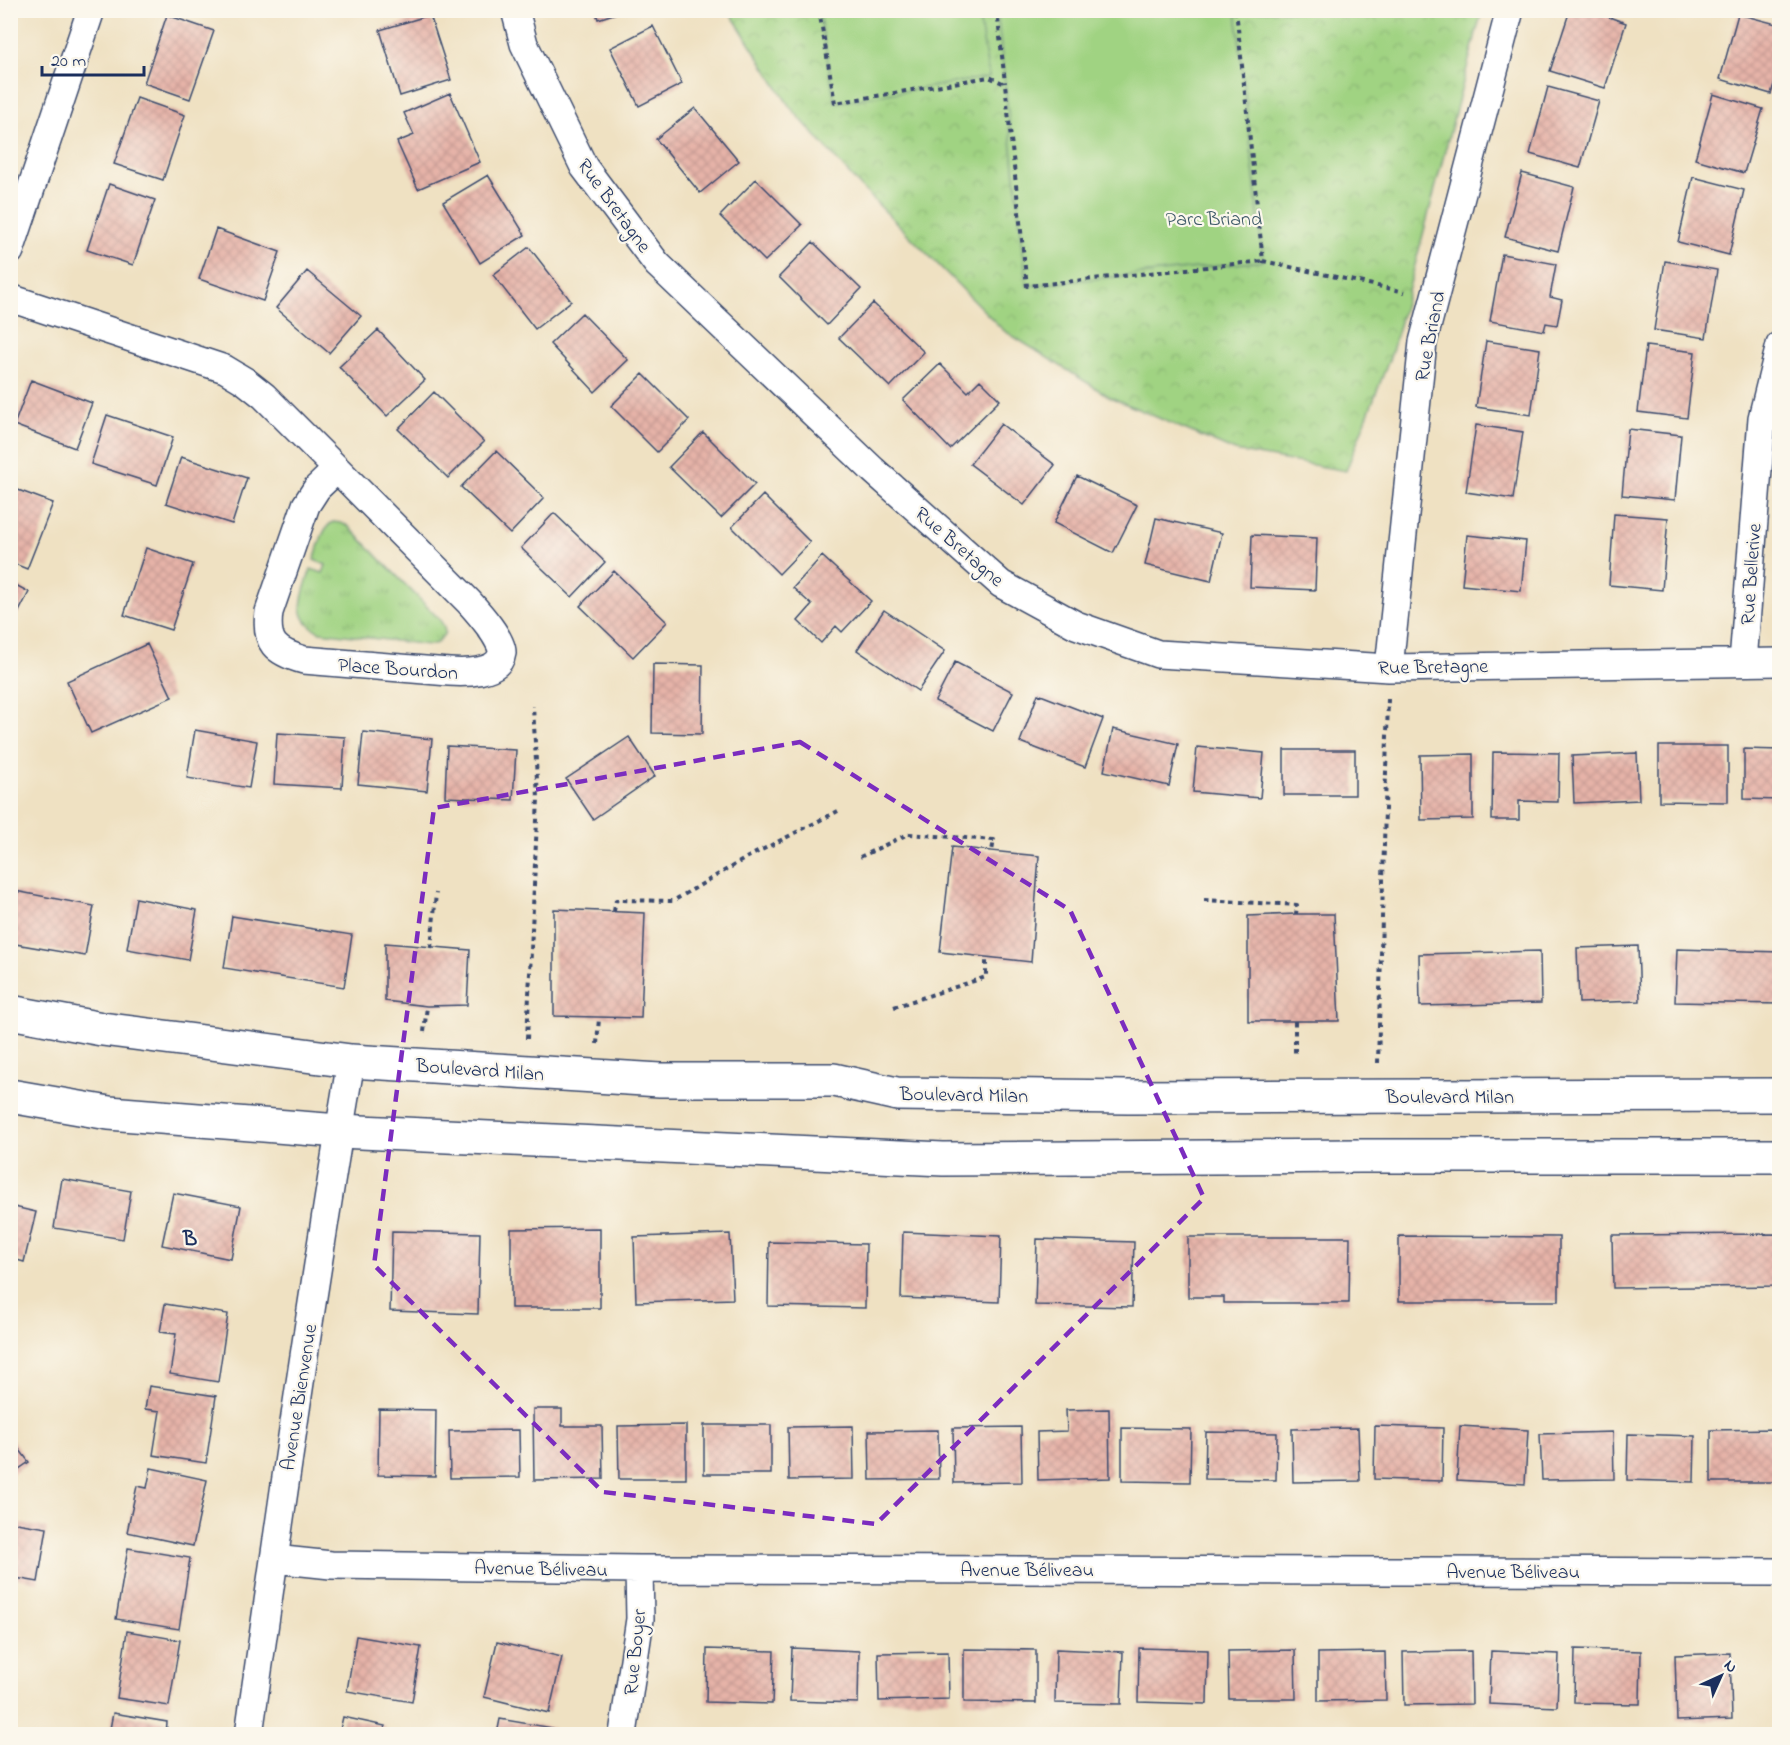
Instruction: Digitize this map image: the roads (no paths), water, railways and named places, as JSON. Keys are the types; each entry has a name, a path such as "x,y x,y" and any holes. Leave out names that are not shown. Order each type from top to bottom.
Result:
{"main road":[{"name":"Boulevard Milan","path":"10,1012 102,1029 351,1061 660,1080 834,1080 897,1094 1128,1097 1779,1095"},
{"path":"10,1096 110,1113 339,1131 943,1159 1779,1156"}],"street":[{"path":"10,251 91,10"},
{"name":"Rue Bretagne","path":"515,10 524,44 584,167 657,264 873,470 1001,584 1076,625 1158,654 1389,668 1779,662"},
{"name":"Rue Briand","path":"1389,668 1423,342 1510,10"},
{"name":"Place Bourdon","path":"10,298 225,369 244,381 264,396 337,469 469,602 500,645 502,652 499,660 483,671 449,672 304,660 277,649 268,635 269,612 306,505 317,488 337,469"},
{"name":"Rue Bellerive","path":"1743,662 1762,418 1779,345"},
{"name":"Avenue Bienvenue","path":"249,1734 351,1061"},
{"name":"Avenue Béliveau","path":"274,1558 331,1565 639,1569 1779,1572"},
{"name":"Rue Boyer","path":"623,1734 640,1618 639,1569"}],"district":[{"name":"B","path":"190,1238"}],"park label":[{"name":"Parc Briand","path":"1214,218"}]}
